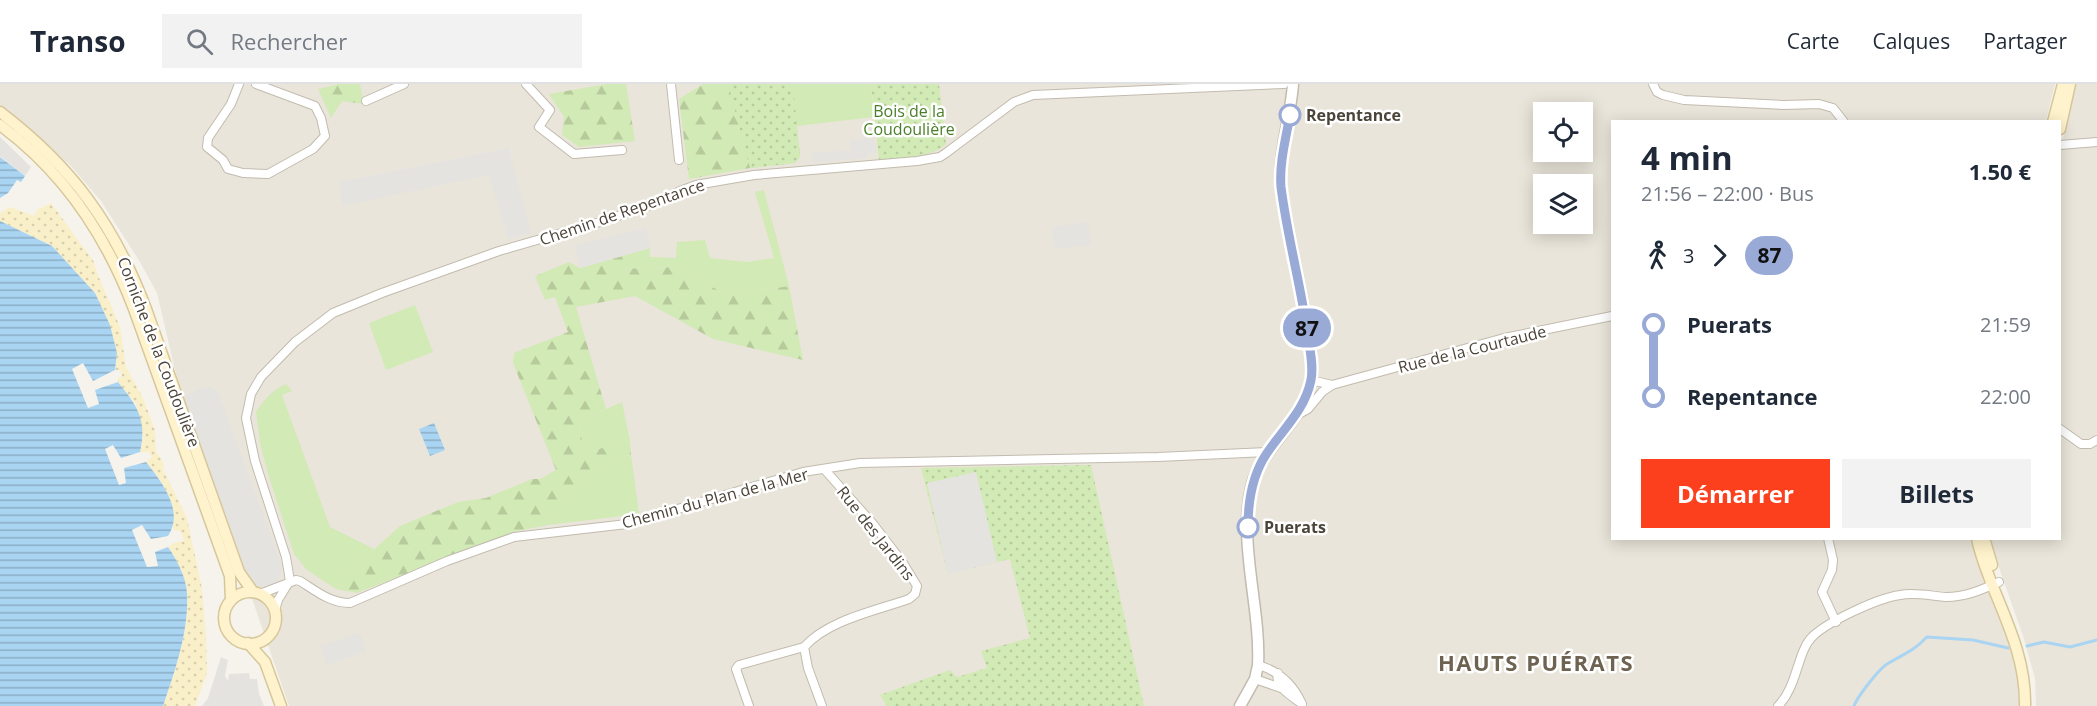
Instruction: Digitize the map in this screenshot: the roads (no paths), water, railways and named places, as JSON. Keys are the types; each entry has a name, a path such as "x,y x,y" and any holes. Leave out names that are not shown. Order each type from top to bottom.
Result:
{"main road":[{"path":"2054,120 2063,84"},
{"path":"2061,124 2070,84"},
{"name":"Corniche de la Coudoulière","path":"0,112 43,147 68,173 103,219 116,241 134,276 239,572 257,593"},
{"name":"Corniche de la Coudoulière","path":"0,125 35,154 73,195 94,224 116,265 230,576 231,600"},
{"path":"1978,540 2026,654 2032,686 2032,706"},
{"path":"1985,540 1996,584 2020,656 2025,687 2025,706"},
{"path":"241,593 257,593 271,603 275,624 267,636 258,642 248,643 237,640 227,630 224,615 231,600 241,593"},
{"path":"265,662 267,636"},
{"path":"248,643 265,662 281,706"}],"street":[{"path":"239,84 231,104 208,138 207,147 223,160 228,169 265,175 312,148 322,140 325,133 318,110 311,103 256,84"},
{"path":"366,102 404,84"},
{"path":"526,84 550,110 539,127 574,154 622,150"},
{"path":"671,84 679,160"},
{"name":"Chemin de Repentance","path":"290,581 286,556 253,453 246,418 251,394 261,377 295,342 333,313 499,251 657,203 696,185 754,175 940,157 1014,102 1033,95 1284,84"},
{"path":"1240,706 1255,679 1258,665 1248,513 1252,483 1267,452 1303,404 1311,380 1312,363 1301,288 1281,185 1293,84"},
{"path":"1653,84 1657,92 1663,95 1684,99 1783,105 1819,104 1833,108 1842,120"},
{"path":"2061,144 2097,142"},
{"name":"Rue de la Courtaude","path":"1296,416 1308,409 1322,392 1332,385 1504,338 1611,316"},
{"path":"1311,380 1316,391 1322,392"},
{"name":"Rue de la Courtaude","path":"1311,380 1332,385"},
{"path":"2061,430 2081,444 2090,444 2097,440"},
{"name":"Chemin du Plan de la Mer","path":"290,581 300,581 330,599 350,603 447,561 514,537 627,524 803,472 860,463 1267,452"},
{"name":"Rue des Jardins","path":"804,647 813,636 840,623 909,599 915,594 917,586 903,563 873,524 825,470"},
{"path":"1828,540 1833,560 1832,570 1821,592 1836,622"},
{"path":"257,593 290,581"},
{"path":"274,610 290,581"},
{"path":"1778,706 1784,700 1795,679 1804,649 1811,638 1836,622 1880,600 1900,595 1920,594 1947,597 1970,595 1996,584"},
{"path":"749,706 736,669 739,665 804,647 808,668 822,706"},
{"path":"1258,665 1278,673 1292,686 1303,705"},
{"path":"1278,673 1277,678 1283,688 1303,705"},
{"path":"1255,679 1283,688"}],"water":[{"path":"0,157 25,176 21,182 17,180 8,193 0,198"},
{"path":"0,221 52,246 95,293 110,325 117,353 115,370 93,381 83,363 72,369 88,408 99,404 95,390 118,382 136,406 142,431 140,452 121,458 113,445 105,449 119,485 126,483 124,468 146,462 169,497 174,517 168,536 151,539 142,525 132,530 147,567 158,566 155,552 168,547 185,581 186,622 163,706 0,706"},
{"path":"434,423 445,450 430,456 419,429"}],"waterway":[{"path":"1854,706 1883,667 1912,650 1927,637 1973,640 2008,648"},
{"path":"2027,646 2044,642 2070,647 2097,640"}],"place":[{"name":"Repentance","path":"1290,115"},
{"name":"Puerats","path":"1248,527"}],"district":[{"name":"HAUTS PUÉRATS","path":"1536,662"}],"park label":[{"name":"Bois de la Coudoulière","path":"909,120"}]}
